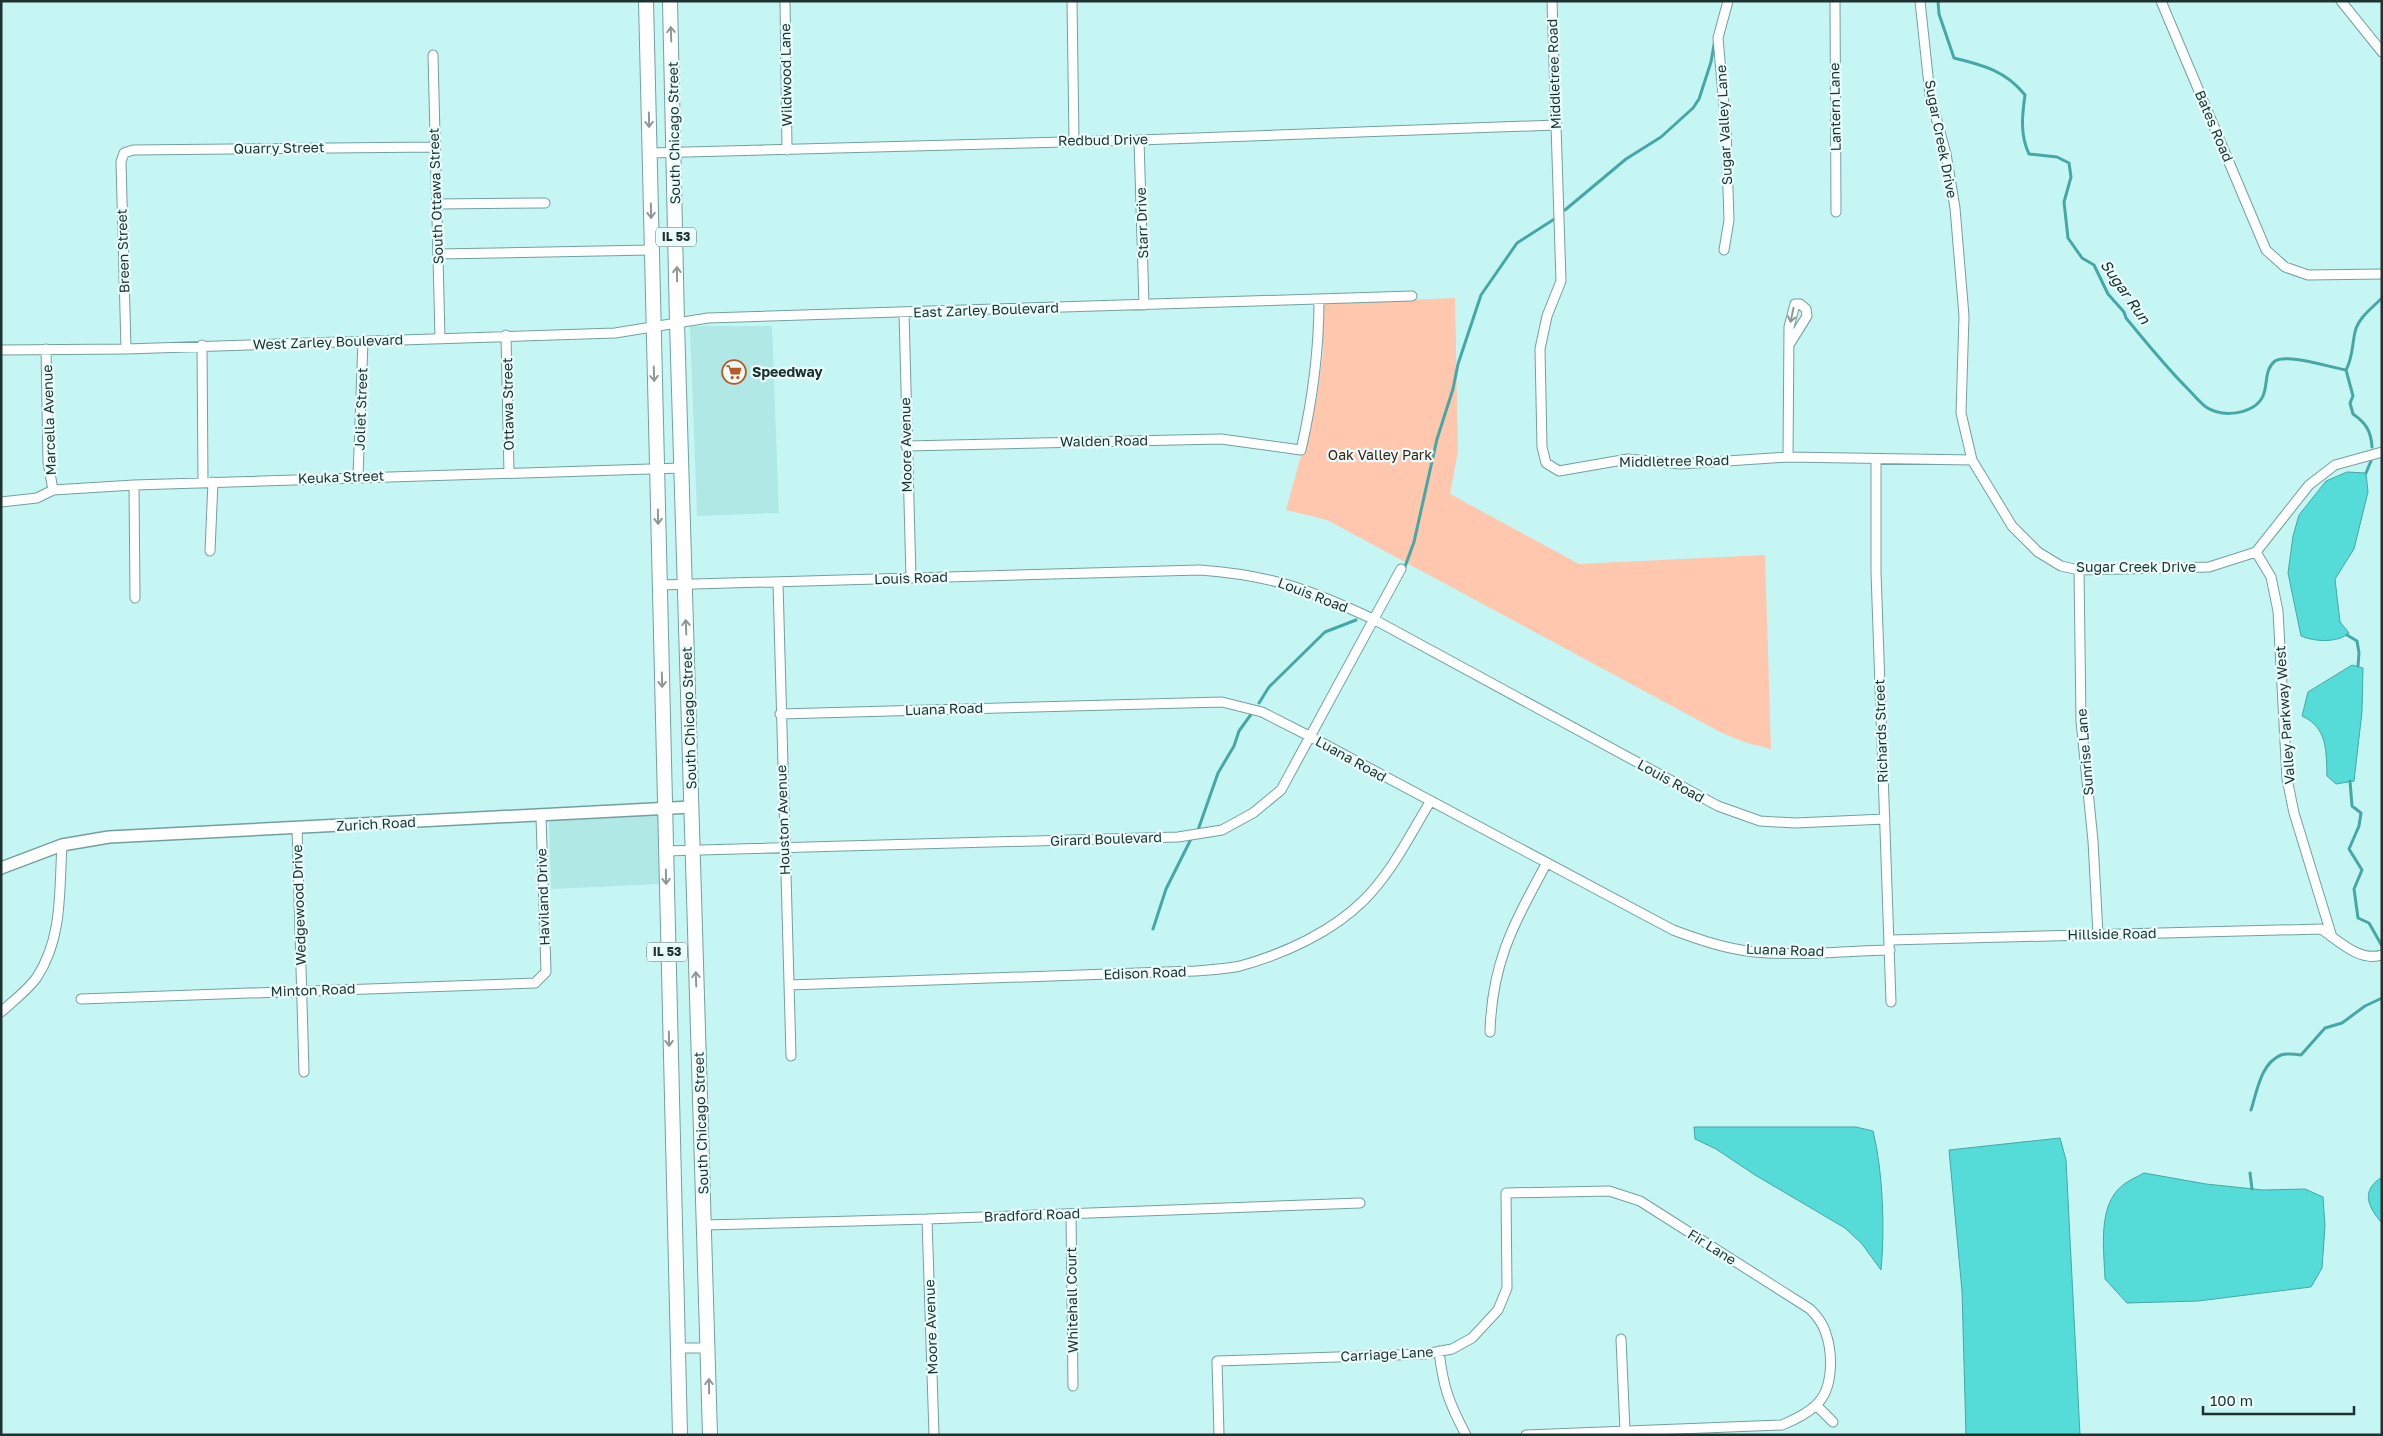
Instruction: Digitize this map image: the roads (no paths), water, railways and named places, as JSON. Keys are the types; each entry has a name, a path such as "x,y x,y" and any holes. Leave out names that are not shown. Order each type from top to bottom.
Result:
{"main road":[{"name":"South Chicago Street","path":"646,1 676,1348 680,1435"},
{"name":"South Chicago Street","path":"670,1 677,323 710,1435"}],"street":[{"name":"Wildwood Lane","path":"785,1 787,150"},
{"path":"1072,1 1074,140"},
{"name":"Middletree Road","path":"1552,1 1561,281 1547,316 1540,349 1542,447 1546,463 1559,471 1628,459 1681,464 1788,457 1876,460 1972,460"},
{"name":"Sugar Valley Lane","path":"1724,250 1729,220 1726,130 1718,38 1728,1"},
{"name":"Lantern Lane","path":"1834,1 1836,212"},
{"name":"Sugar Creek Drive","path":"1920,1 1930,94 1946,154 1955,208 1964,316 1961,413 1972,460 2012,526 2038,552 2061,566 2079,570 2210,567 2256,552"},
{"name":"Bates Road","path":"2161,1 2266,250 2285,267 2308,275 2382,274"},
{"path":"2340,1 2382,52"},
{"name":"South Ottawa Street","path":"433,55 440,338"},
{"name":"Redbud Drive","path":"650,153 1074,140 1139,140 1556,126"},
{"name":"Starr Drive","path":"1139,140 1144,305"},
{"name":"Quarry Street","path":"124,153 133,150 435,147"},
{"name":"Breen Street","path":"124,153 121,162 126,349"},
{"path":"436,204 544,203"},
{"path":"438,254 651,250"},
{"name":"East Zarley Boulevard","path":"653,326 708,318 1412,296"},
{"name":"Walden Road","path":"906,446 1221,439 1301,450 1313,400 1319,347 1319,300"},
{"name":"Moore Avenue","path":"904,312 906,446 911,578"},
{"name":"West Zarley Boulevard","path":"1,350 126,349 506,335 615,333 653,326"},
{"name":"Ottawa Street","path":"506,335 510,473"},
{"name":"Joliet Street","path":"358,476 363,341"},
{"path":"202,345 203,482"},
{"path":"1788,457 1789,345"},
{"name":"Marcella Avenue","path":"46,349 48,462 53,490"},
{"path":"2256,552 2309,484 2335,465 2382,452"},
{"name":"Richards Street","path":"1876,460 1876,572 1891,1002"},
{"name":"Keuka Street","path":"1,502 37,498 53,490 134,485 358,476 682,468"},
{"path":"210,551 213,482"},
{"path":"134,485 135,598"},
{"name":"Valley Parkway West","path":"2256,552 2271,577 2278,611 2287,778 2294,813 2332,937"},
{"name":"Girard Boulevard","path":"665,852 1178,837 1222,830 1254,813 1281,790 1375,620 1401,568"},
{"name":"Louis Road","path":"660,585 685,586 1200,570 1241,573 1284,582 1315,593 1375,620 1718,806 1760,821 1796,823 1884,819"},
{"name":"Sunrise Lane","path":"2079,570 2081,721 2093,842 2098,934"},
{"name":"Houston Avenue","path":"778,583 780,714 791,1056"},
{"name":"Luana Road","path":"780,714 1222,702 1262,712 1312,736 1430,802 1673,930 1716,945 1755,952 1791,953 1890,945"},
{"name":"Edison Road","path":"789,985 1195,971 1239,966 1291,948 1324,930 1364,900 1392,866 1430,802"},
{"name":"Zurich Road","path":"1,868 62,846 110,837 691,807"},
{"name":"Haviland Drive","path":"541,816 546,972 542,977"},
{"name":"Wedgewood Drive","path":"297,828 304,1072"},
{"path":"1,1012 36,978 52,949 58,923 62,846"},
{"path":"1490,1032 1491,1002 1506,941 1546,864"},
{"name":"Hillside Road","path":"1890,945 2098,934 2321,929 2353,952 2372,958 2382,955"},
{"name":"Minton Road","path":"81,999 535,983 542,977"},
{"name":"Fir Lane","path":"1506,1193 1609,1191 1624,1194 1640,1201 1810,1309 1825,1329 1829,1346 1828,1381 1824,1395 1816,1405"},
{"name":"Carriage Lane","path":"1219,1435 1217,1361 1424,1354 1452,1349 1472,1338 1498,1310 1507,1288 1506,1193"},
{"name":"Bradford Road","path":"704,1225 927,1220 1360,1203"},
{"name":"Whitehall Court","path":"1071,1214 1073,1386"},
{"name":"Moore Avenue","path":"927,1220 934,1435"},
{"path":"1621,1339 1625,1431"},
{"path":"676,1348 708,1348"},
{"path":"1439,1352 1443,1383 1448,1400 1466,1435"},
{"path":"1526,1435 1770,1427 1797,1418 1816,1405 1833,1422"}],"water":[{"path":"2347,472 2366,473 2368,492 2354,549 2335,579 2340,622 2349,633 2333,640 2313,639 2301,636 2288,573 2293,536 2299,515 2326,481"},
{"path":"2352,665 2363,668 2362,712 2354,781 2336,784 2327,776 2326,749 2321,734 2317,727 2302,716 2308,692"},
{"path":"1694,1127 1856,1127 1873,1131 1879,1164 1882,1200 1883,1237 1881,1270 1862,1244 1845,1228 1755,1175 1716,1149 1695,1139"},
{"path":"2060,1138 2066,1160 2080,1435 1966,1435 1962,1291 1949,1150"},
{"path":"2144,1173 2206,1184 2263,1190 2305,1189 2323,1197 2325,1226 2322,1268 2311,1287 2198,1301 2127,1303 2105,1279 2104,1229 2109,1204 2115,1194 2125,1183"},
{"path":"2382,1177 2382,1223 2373,1211 2368,1199 2371,1188"}],"waterway":[{"name":"Sugar Run","path":"1938,1 1939,14 1954,58 1993,70 2010,80 2025,95 2023,133 2029,154 2057,157 2069,163 2071,177 2064,202 2068,238 2082,258 2094,265 2108,294 2124,312 2126,318 2163,363 2201,403 2211,410 2223,413 2236,413 2248,410 2259,402 2263,396 2268,372 2275,361 2281,359 2299,360 2346,370"},
{"path":"1565,210 1626,159 1661,137 1693,108 1699,99 1711,62 1715,39"},
{"path":"1403,572 1414,542 1437,439 1453,389 1458,364 1481,295 1517,243 1556,218"},
{"name":"Sugar Run","path":"2346,370 2359,322 2382,298"},
{"path":"2346,370 2353,396 2350,403 2353,414 2367,428 2372,447"},
{"path":"2366,473 2371,461"},
{"path":"1259,703 1269,687 1325,632 1356,620"},
{"path":"2347,635 2357,641 2359,653 2358,666"},
{"path":"1198,830 1218,773 1234,746 1239,731 1252,713"},
{"path":"2350,781 2352,806 2361,813 2359,826 2349,849 2362,870 2354,889 2358,918 2369,923 2382,946"},
{"path":"1153,929 1166,889 1192,837"},
{"path":"2251,1110 2264,1071 2274,1059 2286,1054 2301,1055 2325,1028 2342,1023 2365,1006 2382,998"},
{"path":"2250,1173 2252,1189"}],"place":[{"name":"Speedway","path":"734,372"}],"park label":[{"name":"Oak Valley Park","path":"1380,455"}]}
